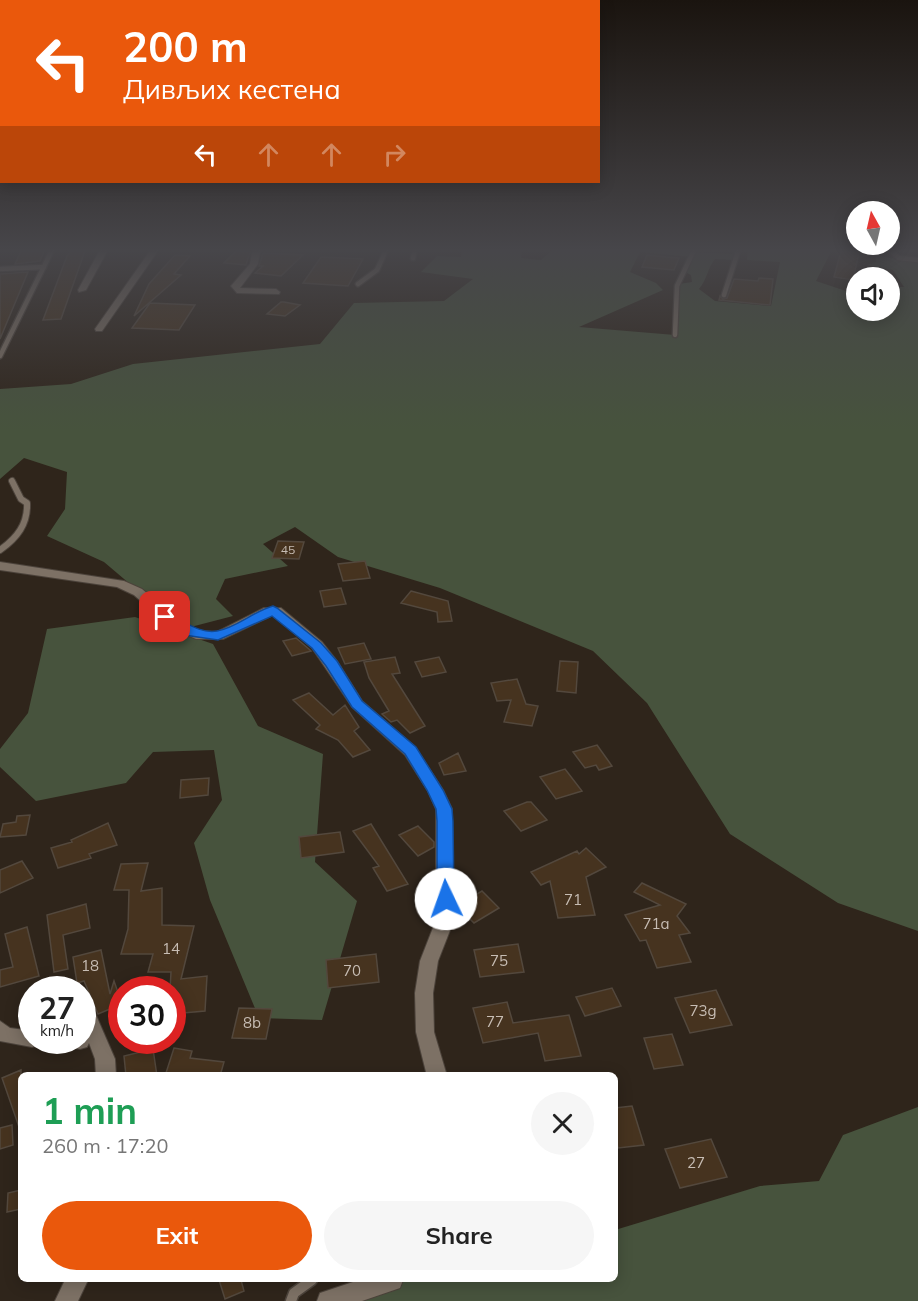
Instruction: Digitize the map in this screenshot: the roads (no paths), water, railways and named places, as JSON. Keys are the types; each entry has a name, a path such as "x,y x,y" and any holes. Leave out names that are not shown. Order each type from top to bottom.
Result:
{"street":[{"path":"99,329 113,309"},
{"path":"0,566 120,584 138,592 176,625 196,635 218,636 269,611 276,611 317,645 357,704 410,751 435,790 444,809 445,821 444,875 447,915 429,961 424,993 424,1032 436,1072"},
{"path":"0,1029 5,1035 18,1037"},
{"path":"96,1051 105,1059 106,1072"},
{"path":"66,1301 76,1282"},
{"path":"328,1301 386,1282"}],"lane":[{"path":"0,356 23,309"},
{"path":"675,335 676,309"},
{"path":"0,550 15,538 29,515 27,503 21,499 12,481"},
{"path":"291,1301 294,1293 309,1282"}]}
